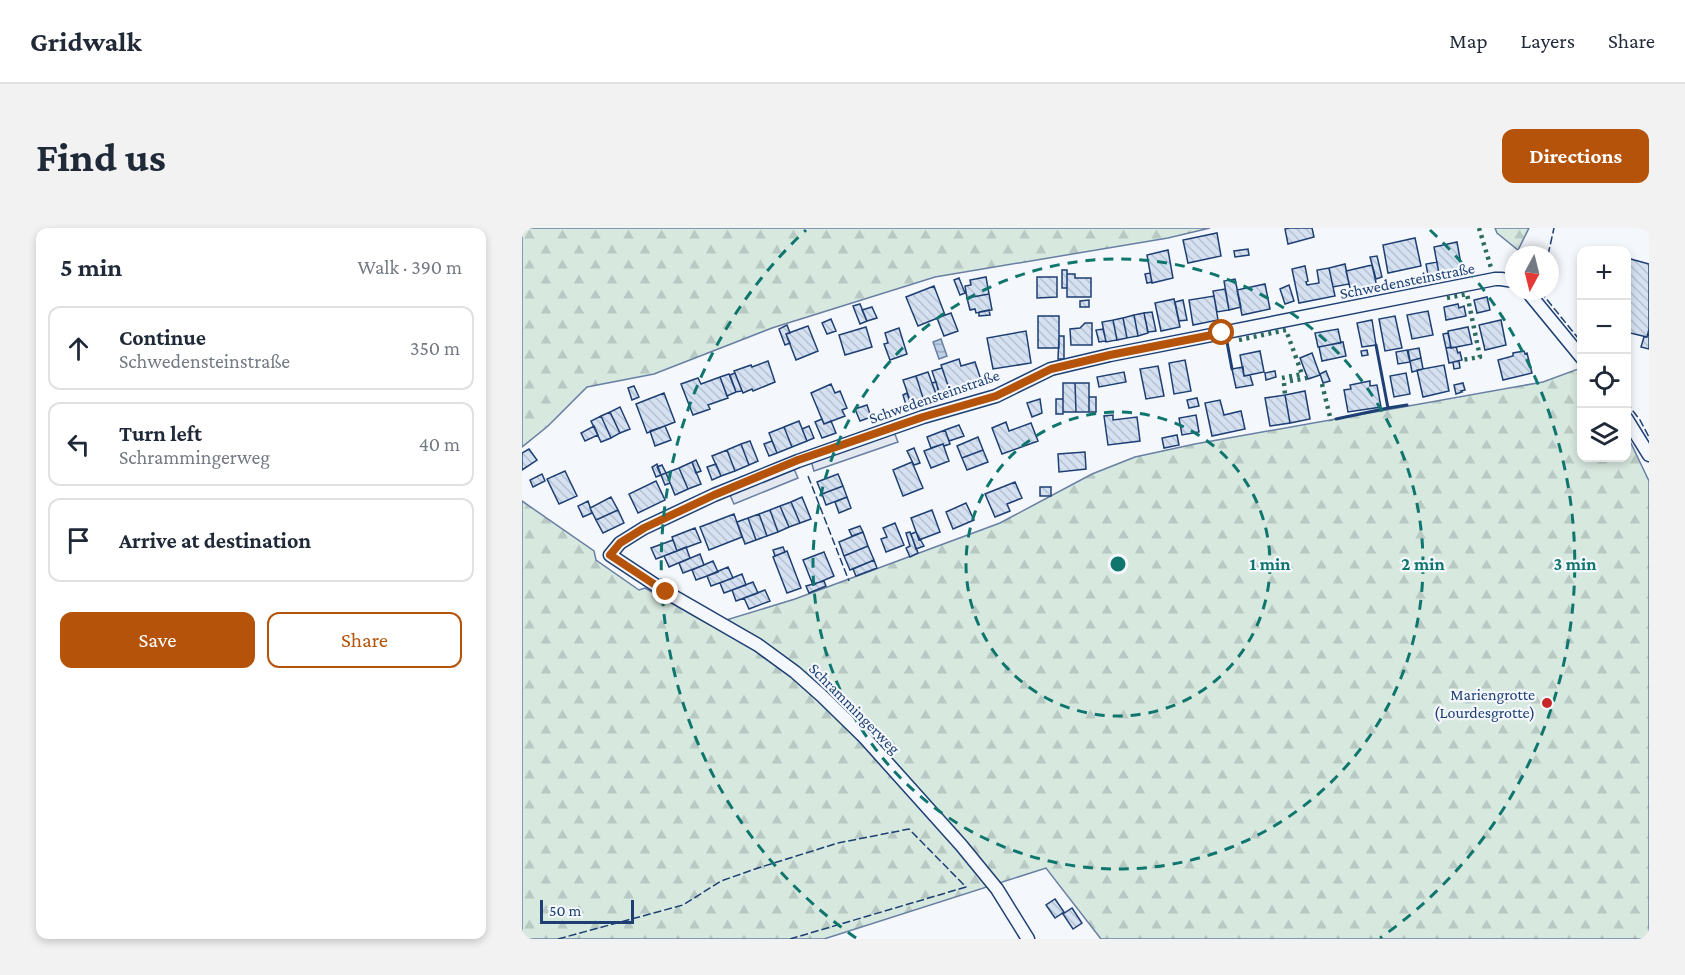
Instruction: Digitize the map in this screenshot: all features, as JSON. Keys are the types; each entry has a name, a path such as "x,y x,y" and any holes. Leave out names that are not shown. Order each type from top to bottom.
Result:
{"street":[{"name":"Schwedensteinstraße","path":"610,555 620,543 644,528 714,495 798,460 923,417 996,396 1051,369 1120,353 1505,280"},
{"path":"1534,300 1578,354"},
{"path":"1631,426 1649,455"},
{"name":"Schrammingerweg","path":"610,555 666,592 759,645 822,696 865,738 961,845 997,890 1028,939"}],"green space":[{"path":"522,228 1210,228 1168,238 935,277 772,328 654,374 587,387 548,426 522,447"},
{"path":"1495,228 1529,228 1520,246 1513,246 1497,233"},
{"path":"1577,369 1577,462 1631,462 1631,443 1649,481 1649,939 1101,939 1046,868 824,939 522,939 522,501 594,551 596,560 639,590 645,588 710,625 795,599 1000,523 1092,474 1135,457 1195,444 1543,382"}],"shaded area":[{"path":"894,432 898,442 814,471 811,461"},
{"path":"794,469 798,478 734,504 730,495"}],"water":[{"path":"941,339 947,356 939,359 933,342"}],"building":[{"path":"1312,228 1314,237 1288,244 1285,229"},
{"path":"1217,233 1221,256 1188,263 1183,240"},
{"path":"1415,238 1421,266 1388,273 1383,245"},
{"path":"1457,242 1462,270 1439,274 1434,247"},
{"path":"1248,249 1249,255 1235,257 1234,251"},
{"path":"1168,250 1173,278 1152,283 1147,255"},
{"path":"1377,256 1382,277 1376,279 1370,257"},
{"path":"1631,259 1649,264 1647,337 1631,333"},
{"path":"1437,262 1439,274 1428,276 1426,264"},
{"path":"1345,264 1349,284 1333,287 1329,268"},
{"path":"1372,265 1377,287 1351,292 1346,271"},
{"path":"1305,266 1307,285 1319,283 1317,270 1329,268 1335,296 1299,303 1292,269"},
{"path":"1062,270 1067,270 1067,288 1062,288"},
{"path":"1150,273 1152,282 1147,283 1145,274"},
{"path":"1067,274 1075,274 1075,278 1091,278 1091,297 1067,297"},
{"path":"986,277 989,294 967,298 965,286 971,285 970,280"},
{"path":"1037,277 1057,277 1057,297 1037,298"},
{"path":"959,278 965,293 960,295 954,280"},
{"path":"1235,279 1241,307 1229,310 1224,281"},
{"path":"1265,284 1270,309 1242,315 1237,290"},
{"path":"1289,285 1294,301 1285,304 1280,289"},
{"path":"934,286 945,315 918,326 906,297"},
{"path":"1225,289 1229,310 1217,312 1213,291"},
{"path":"989,294 992,310 976,313 975,309 970,310 967,298"},
{"path":"1214,296 1218,320 1193,325 1189,300"},
{"path":"1487,297 1490,310 1477,313 1474,300"},
{"path":"1174,299 1180,327 1161,331 1155,303"},
{"path":"1089,300 1089,307 1080,307 1080,301"},
{"path":"1183,300 1187,320 1179,321 1175,302"},
{"path":"860,304 867,321 860,324 853,306"},
{"path":"1458,304 1459,308 1464,306 1466,316 1446,320 1444,307"},
{"path":"872,307 877,318 867,321 862,310"},
{"path":"989,310 990,315 979,316 979,312"},
{"path":"1428,311 1433,335 1412,339 1407,315"},
{"path":"1152,312 1156,331 1148,332 1144,313"},
{"path":"951,313 958,331 944,336 937,318"},
{"path":"1144,313 1148,333 1138,336 1134,315"},
{"path":"1134,315 1138,336 1127,338 1123,318"},
{"path":"1038,316 1059,316 1059,348 1038,348"},
{"path":"1395,316 1402,348 1385,351 1379,319"},
{"path":"1123,318 1127,338 1117,340 1113,320"},
{"path":"831,319 836,331 827,334 822,323"},
{"path":"1113,320 1117,340 1106,342 1102,322"},
{"path":"1372,320 1376,345 1362,347 1357,323"},
{"path":"1501,320 1506,345 1485,350 1479,325"},
{"path":"1085,323 1092,323 1092,345 1071,345 1070,329 1080,328"},
{"path":"787,325 790,333 786,334 790,343 785,345 779,329"},
{"path":"808,326 818,351 796,360 786,334"},
{"path":"866,327 872,347 845,355 839,335"},
{"path":"1468,327 1472,344 1451,348 1448,331"},
{"path":"899,328 907,354 890,360 884,344 888,343 885,333"},
{"path":"1103,329 1106,341 1099,342 1096,330"},
{"path":"1338,329 1341,343 1318,347 1315,333"},
{"path":"1026,331 1031,363 993,369 987,338"},
{"path":"1649,331 1649,349 1641,347"},
{"path":"1448,333 1451,347 1446,348 1443,334"},
{"path":"1059,336 1064,336 1064,359 1058,359"},
{"path":"1343,342 1346,356 1322,361 1319,347"},
{"path":"1456,347 1462,360 1449,363 1446,348"},
{"path":"1419,348 1421,358 1410,361 1408,350"},
{"path":"1367,350 1368,355 1362,356 1361,351"},
{"path":"1407,350 1410,362 1398,364 1396,352"},
{"path":"1260,351 1264,372 1244,376 1240,355"},
{"path":"1524,351 1525,354 1527,353 1532,373 1503,380 1498,360"},
{"path":"1312,353 1320,375 1308,379 1300,358"},
{"path":"1421,358 1423,369 1412,372 1410,361"},
{"path":"959,359 961,366 975,362 982,383 951,394 941,365"},
{"path":"1185,360 1191,391 1174,394 1169,363"},
{"path":"768,361 775,382 743,393 734,371"},
{"path":"1459,361 1460,368 1454,369 1453,362"},
{"path":"1444,365 1449,391 1423,397 1417,370"},
{"path":"1158,366 1164,396 1146,399 1140,369"},
{"path":"1243,367 1244,376 1250,375 1253,385 1236,388 1232,369"},
{"path":"942,368 950,391 940,394 932,371"},
{"path":"1275,371 1276,377 1266,380 1265,373"},
{"path":"1326,371 1330,381 1323,383 1320,374"},
{"path":"928,372 937,397 924,401 916,376"},
{"path":"1124,372 1126,382 1099,387 1097,377"},
{"path":"735,373 742,391 736,392 730,375"},
{"path":"1406,373 1410,394 1394,397 1390,376"},
{"path":"729,374 736,392 727,396 720,377"},
{"path":"916,376 924,401 912,406 903,380"},
{"path":"720,377 728,398 708,405 710,409 693,415 681,384 698,378 701,384"},
{"path":"1370,381 1370,386 1377,385 1381,407 1348,412 1344,390 1351,389 1350,385"},
{"path":"936,382 939,393 936,394 932,383"},
{"path":"1063,383 1075,383 1076,412 1063,412"},
{"path":"1075,383 1089,383 1089,412 1076,412"},
{"path":"1463,383 1465,390 1456,394 1454,385"},
{"path":"831,384 835,393 840,391 847,408 842,410 845,416 824,424 811,393"},
{"path":"634,386 639,397 632,400 628,388"},
{"path":"1305,391 1310,419 1290,423 1285,395"},
{"path":"664,393 675,422 647,433 636,404"},
{"path":"907,393 911,404 906,405 903,395"},
{"path":"1285,395 1290,423 1270,426 1265,398"},
{"path":"1089,397 1096,397 1096,412 1089,412"},
{"path":"1197,398 1199,406 1189,408 1187,400"},
{"path":"1040,399 1042,413 1032,417 1027,403"},
{"path":"1056,399 1063,399 1063,414 1056,414"},
{"path":"1220,400 1224,415 1241,411 1245,429 1212,436 1205,403"},
{"path":"867,405 871,417 860,421 855,409"},
{"path":"620,407 630,429 620,433 610,412"},
{"path":"610,412 620,433 611,438 601,416"},
{"path":"1113,415 1113,420 1137,417 1140,441 1108,445 1104,416"},
{"path":"1196,415 1199,432 1182,435 1179,418"},
{"path":"601,416 611,438 601,442 591,421"},
{"path":"822,419 824,424 831,421 836,433 822,438 815,422"},
{"path":"799,421 807,441 792,447 784,427"},
{"path":"1006,422 1009,431 1031,423 1038,441 1002,454 992,428"},
{"path":"959,425 964,436 949,441 945,430"},
{"path":"594,426 598,435 585,441 581,433"},
{"path":"665,426 671,440 655,446 650,431"},
{"path":"809,426 814,438 807,441 802,429"},
{"path":"784,427 792,447 777,453 769,433"},
{"path":"945,430 950,444 931,448 927,437"},
{"path":"1177,435 1179,445 1164,448 1162,438"},
{"path":"978,437 983,450 962,458 957,446"},
{"path":"750,441 758,461 749,465 741,444"},
{"path":"772,441 777,453 769,456 764,444"},
{"path":"741,444 749,465 735,471 727,450"},
{"path":"943,444 949,461 931,468 924,451"},
{"path":"914,448 920,463 914,465 907,451"},
{"path":"529,449 537,460 522,470 522,453"},
{"path":"727,450 735,471 721,476 712,456"},
{"path":"983,450 988,462 967,470 962,458"},
{"path":"1085,452 1086,469 1059,472 1058,454"},
{"path":"696,460 701,471 696,473 692,462"},
{"path":"692,462 701,484 688,489 679,468"},
{"path":"912,462 923,488 903,496 893,470"},
{"path":"657,464 661,475 656,477 652,467"},
{"path":"716,464 721,476 712,480 707,467"},
{"path":"662,465 666,473 661,475 657,467"},
{"path":"679,468 688,489 675,495 666,473"},
{"path":"565,471 577,496 559,504 547,479"},
{"path":"666,473 670,483 665,485 661,475"},
{"path":"542,474 545,481 533,487 530,480"},
{"path":"838,474 843,486 822,494 817,482"},
{"path":"656,481 665,500 638,513 629,494"},
{"path":"1015,482 1022,498 1007,504 1010,511 995,517 985,494"},
{"path":"843,486 847,497 826,505 822,494"},
{"path":"1040,487 1051,487 1051,496 1040,496"},
{"path":"611,497 618,510 596,520 590,508"},
{"path":"802,497 811,519 800,523 791,502"},
{"path":"847,497 851,508 839,513 835,502"},
{"path":"588,501 592,513 583,517 578,506"},
{"path":"791,502 800,523 789,527 780,506"},
{"path":"966,503 974,520 953,529 946,512"},
{"path":"780,506 789,527 778,532 770,510"},
{"path":"618,510 624,523 603,533 596,520"},
{"path":"770,510 778,532 767,536 759,514"},
{"path":"932,510 940,532 919,540 911,518"},
{"path":"734,514 742,537 709,550 700,527"},
{"path":"759,514 767,536 756,540 748,518"},
{"path":"748,518 756,540 745,544 737,522"},
{"path":"895,523 904,545 886,552 881,539 887,537 883,528"},
{"path":"860,526 863,532 852,536 849,530"},
{"path":"695,528 701,542 677,551 672,537"},
{"path":"863,532 868,546 844,556 839,542"},
{"path":"910,532 918,553 910,557 906,548 910,546 906,533"},
{"path":"916,532 924,546 916,549 911,534"},
{"path":"673,540 677,551 656,559 651,548"},
{"path":"868,546 874,560 850,570 844,556"},
{"path":"686,547 690,558 669,567 664,556"},
{"path":"783,547 785,552 775,556 773,550"},
{"path":"787,551 801,588 787,593 773,557"},
{"path":"824,552 834,576 813,585 803,560"},
{"path":"700,554 704,565 683,573 679,563"},
{"path":"874,560 877,568 856,576 853,569"},
{"path":"713,561 718,572 696,580 692,570"},
{"path":"728,567 733,578 711,586 707,576"},
{"path":"742,574 746,585 724,593 720,583"},
{"path":"824,581 826,586 809,593 806,586"},
{"path":"753,582 758,593 736,601 732,590"},
{"path":"765,590 770,601 749,609 744,598"},
{"path":"1055,899 1064,912 1055,918 1046,905"},
{"path":"1072,908 1082,923 1073,929 1063,914"}],"hedge":[{"path":"1479,228 1492,271"},
{"path":"1447,298 1467,294 1480,357 1462,360"},
{"path":"1239,340 1286,330 1302,374 1282,378"},
{"path":"1290,381 1307,378"},
{"path":"1284,383 1285,395"},
{"path":"1322,384 1331,421"}],"fence":[{"path":"1550,246 1554,228"},
{"path":"1547,300 1577,337"},
{"path":"1631,408 1649,437"},
{"path":"808,476 849,581"},
{"path":"558,939 683,905 721,881 758,868 838,843 909,829 966,887 790,939"}],"wall":[{"path":"1227,342 1232,369"},
{"path":"1336,419 1388,408 1376,345"},
{"path":"1388,408 1407,405"}],"place":[{"name":"Mariengrotte (Lourdesgrotte)","path":"1547,703"}],"route":[{"path":"666,592 610,555 620,543 644,528 714,495 798,460 923,417 996,396 1051,369 1222,333"}]}
